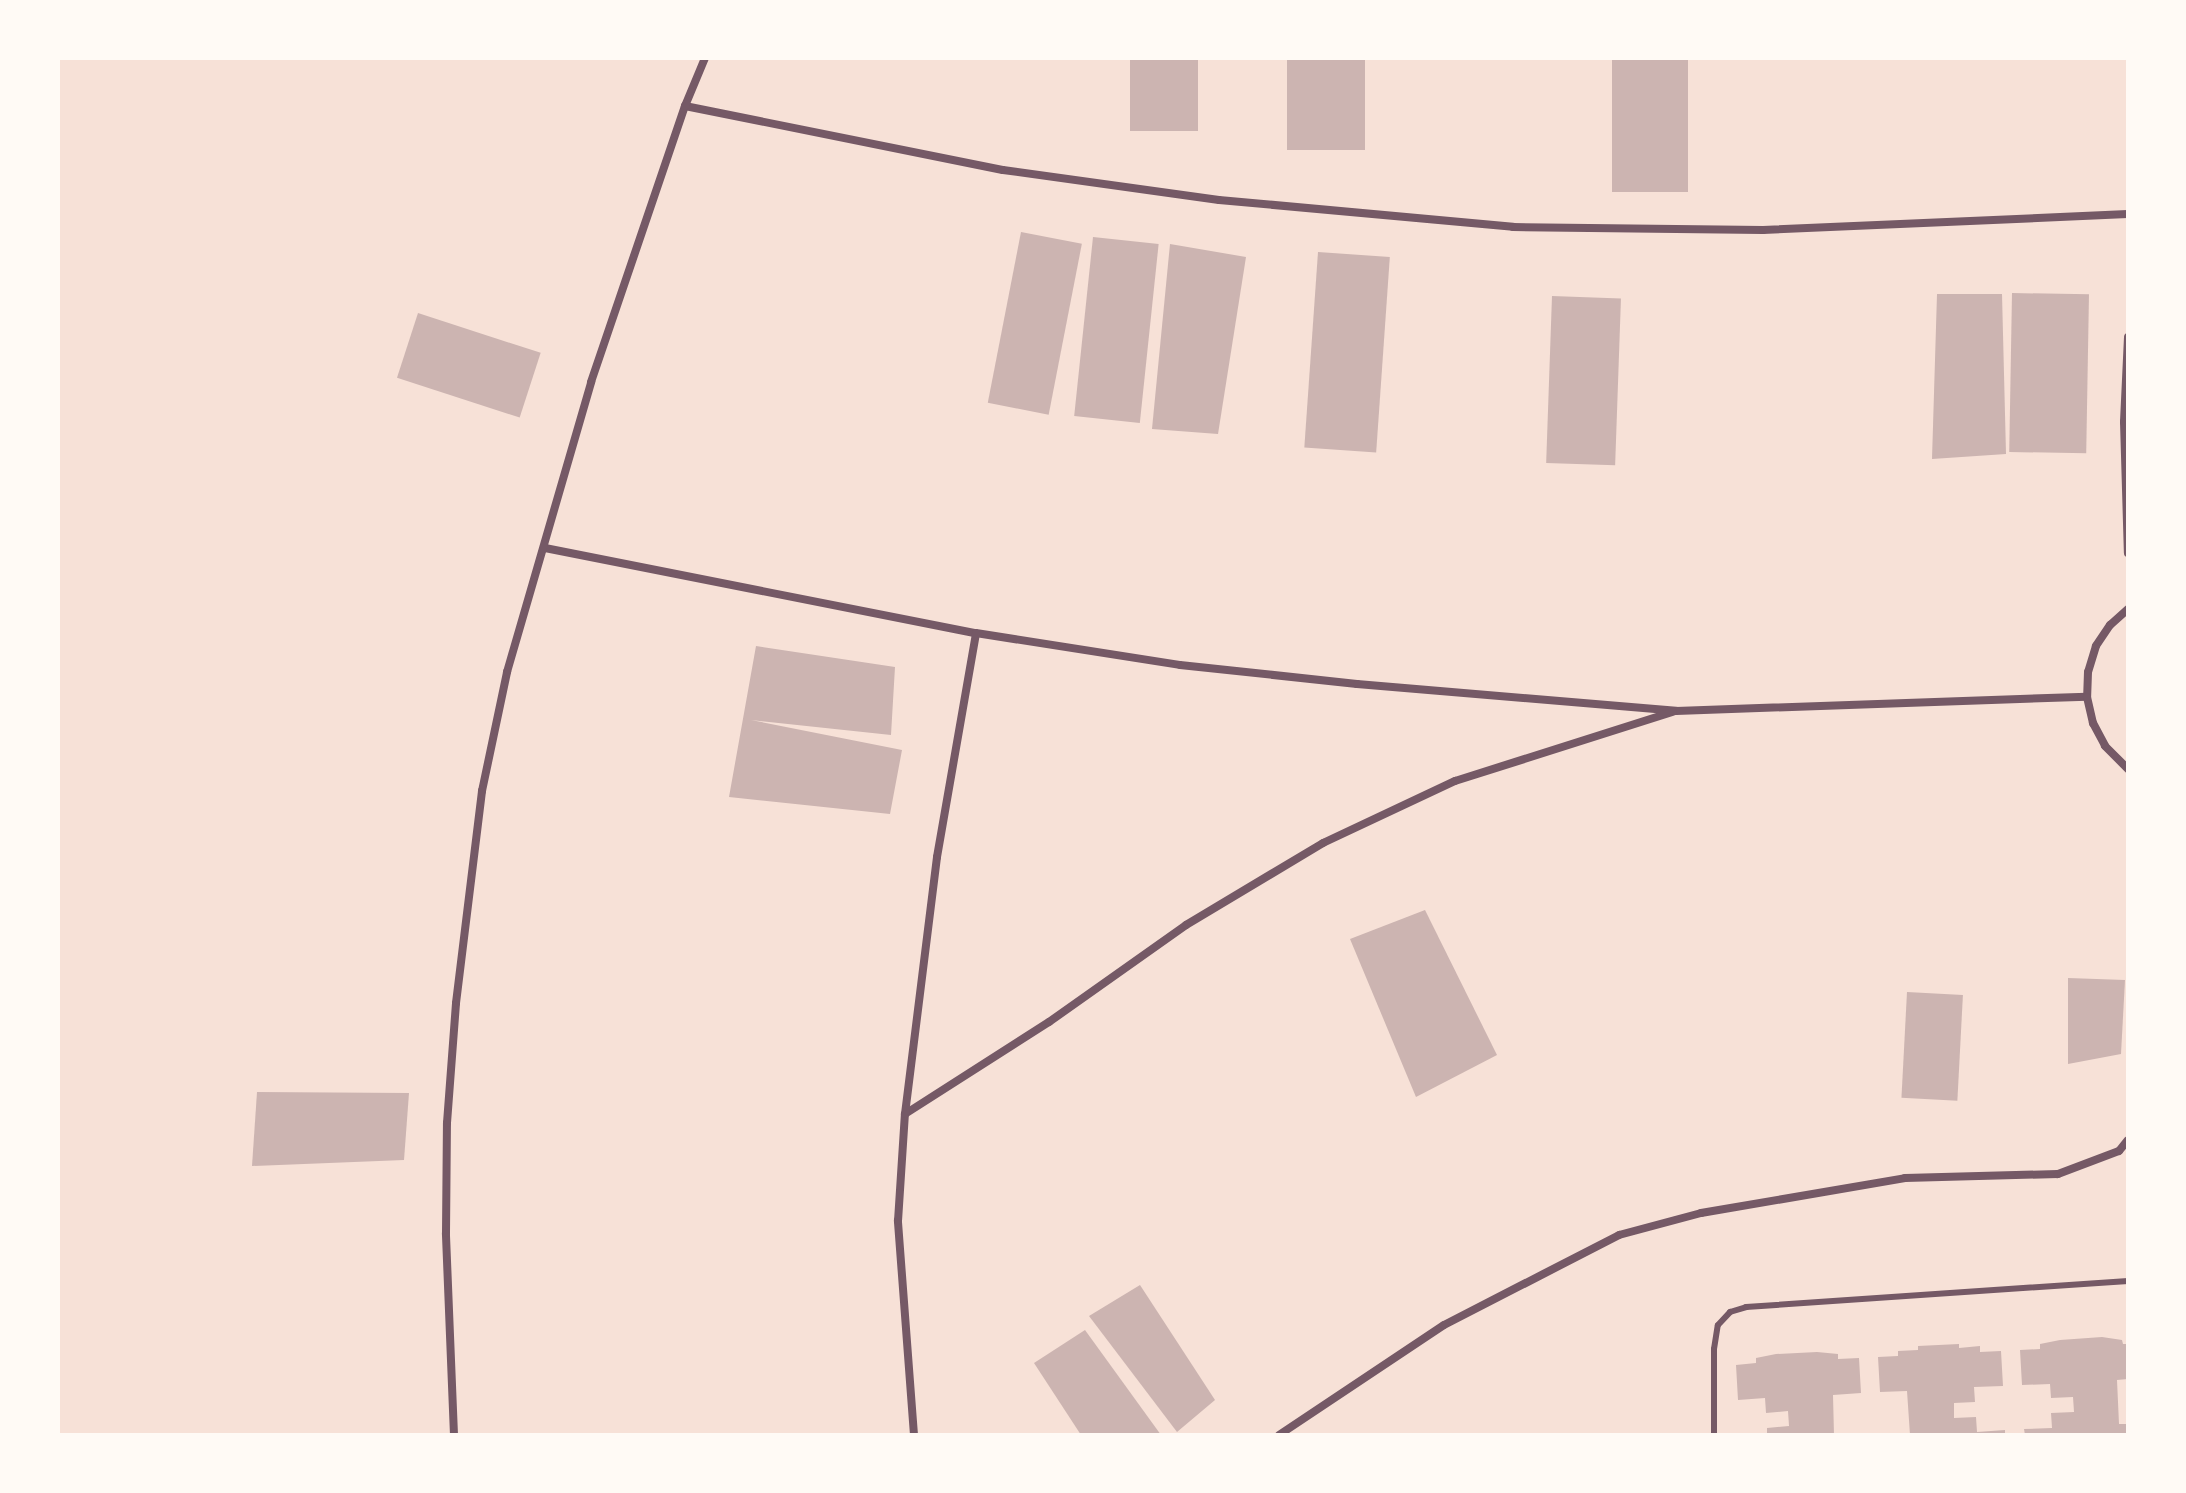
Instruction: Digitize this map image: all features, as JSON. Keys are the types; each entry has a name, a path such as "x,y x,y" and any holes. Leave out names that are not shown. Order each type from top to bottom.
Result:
{"street":[{"path":"454,1435 446,1233 447,1123 456,1003 482,791 507,672 591,382 685,106 705,58"},
{"path":"685,106 1003,170 1219,200 1513,227 1763,230 2128,214"},
{"path":"2128,337 2124,422 2128,553"},
{"path":"545,548 976,633 1180,665 1676,711 2087,697"},
{"path":"2128,609 2110,625 2096,646 2088,672 2087,697 2093,723 2105,746 2128,769"},
{"path":"914,1435 898,1221 905,1114 937,857 976,633"},
{"path":"905,1114 1049,1022 1186,925 1323,843 1455,781 1676,711"},
{"path":"1279,1435 1444,1325 1619,1235 1701,1213 1889,1180 2058,1174 2119,1151 2128,1140"}],"lane":[{"path":"1714,1435 1714,1349 1718,1325 1730,1312 1746,1307 2128,1281"}],"building":[{"path":"1130,58 1198,58 1198,131 1130,131"},
{"path":"1287,58 1365,58 1365,150 1287,150"},
{"path":"1612,58 1688,58 1688,192 1612,192"},
{"path":"1021,232 1082,244 1049,415 988,403"},
{"path":"1093,237 1159,244 1140,423 1074,416"},
{"path":"1170,244 1246,257 1218,434 1152,429"},
{"path":"1318,252 1390,257 1376,453 1304,448"},
{"path":"2012,293 2089,294 2086,453 2009,452"},
{"path":"1937,294 2002,294 2006,454 1932,459"},
{"path":"1552,296 1621,298 1615,465 1546,463"},
{"path":"418,313 541,353 520,418 397,378"},
{"path":"756,646 895,667 891,735 751,720 902,750 890,814 729,797"},
{"path":"1425,910 1497,1055 1416,1097 1350,939"},
{"path":"2068,978 2125,980 2121,1054 2068,1064"},
{"path":"1907,992 1963,995 1957,1101 1901,1098"},
{"path":"257,1092 409,1093 404,1160 252,1166"},
{"path":"1140,1285 1215,1400 1177,1432 1089,1316"},
{"path":"1085,1330 1161,1435 1081,1435 1034,1363"},
{"path":"2102,1337 2128,1344 2128,1379 2117,1380 2119,1424 2128,1424 2128,1435 2025,1435 2024,1429 2052,1428 2051,1413 2074,1412 2073,1397 2051,1398 2050,1384 2022,1385 2020,1350 2040,1349 2040,1344 2060,1340"},
{"path":"1959,1344 1959,1348 1980,1346 1980,1352 2001,1351 2003,1386 1974,1387 1975,1402 1954,1403 1954,1418 1976,1417 1977,1432 2005,1430 2005,1435 1910,1435 1907,1391 1880,1392 1878,1357 1898,1356 1898,1351 1918,1350 1918,1346"},
{"path":"1776,1354 1838,1354 1838,1359 1859,1358 1861,1393 1833,1395 1834,1435 1767,1435 1767,1428 1789,1426 1788,1411 1766,1413 1765,1398 1738,1400 1736,1365 1756,1363 1756,1358"}]}
